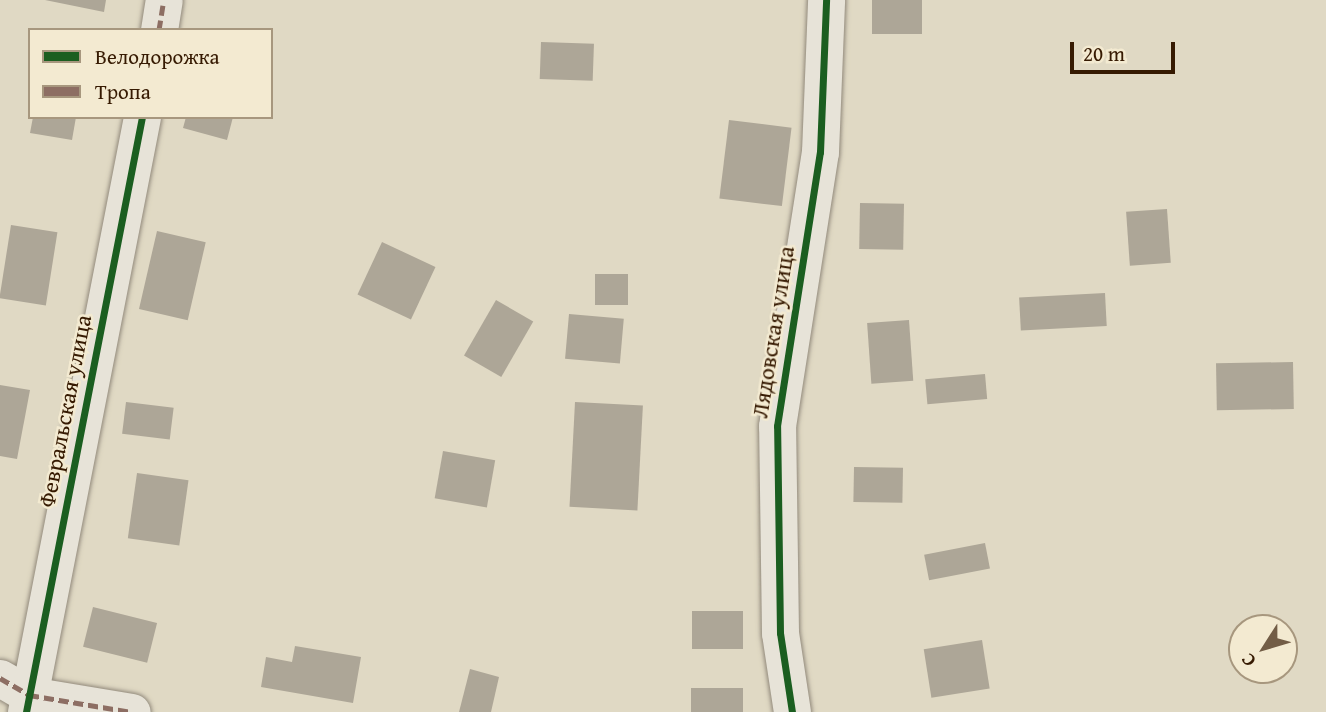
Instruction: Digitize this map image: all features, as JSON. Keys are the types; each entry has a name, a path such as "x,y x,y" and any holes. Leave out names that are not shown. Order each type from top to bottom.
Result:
{"street":[{"path":"159,28 164,0"},
{"name":"Лядовская улица","path":"792,712 780,633 777,426 820,152 826,0"},
{"name":"Февральская улица","path":"18,695 142,119"},
{"path":"18,695 132,712"}],"building":[{"path":"45,0 106,0 104,12"},
{"path":"872,0 922,0 922,34 872,34"},
{"path":"541,42 594,44 593,81 540,79"},
{"path":"33,119 76,119 72,140 30,133"},
{"path":"185,119 232,119 227,140 183,128"},
{"path":"729,120 792,128 782,206 719,198"},
{"path":"860,203 904,204 903,250 859,249"},
{"path":"1167,209 1171,263 1130,266 1126,212"},
{"path":"11,225 57,232 46,305 0,298"},
{"path":"157,231 206,242 188,320 139,309"},
{"path":"382,242 435,267 411,320 357,295"},
{"path":"595,274 628,274 628,305 595,305"},
{"path":"1105,293 1107,326 1021,330 1019,298"},
{"path":"496,300 533,322 501,377 464,355"},
{"path":"569,314 624,319 620,364 565,359"},
{"path":"909,320 913,381 871,384 867,323"},
{"path":"1293,362 1294,409 1217,410 1216,363"},
{"path":"985,374 987,399 927,404 925,379"},
{"path":"0,385 30,390 17,459 0,456"},
{"path":"126,402 174,408 170,440 122,434"},
{"path":"575,402 643,406 637,510 570,507"},
{"path":"443,451 495,460 487,507 435,498"},
{"path":"854,467 903,468 902,503 853,502"},
{"path":"137,473 188,480 179,546 128,538"},
{"path":"985,543 990,569 929,580 924,555"},
{"path":"93,607 157,623 147,663 83,647"},
{"path":"692,611 743,611 743,649 692,649"},
{"path":"982,640 990,688 931,698 924,649"},
{"path":"295,646 361,657 353,703 261,687 266,657 292,662"},
{"path":"470,669 499,677 491,712 459,712"},
{"path":"691,688 743,688 743,712 691,712"}],"marked path":[{"path":"159,28 164,0"},
{"path":"0,678 29,695 132,712"}],"cycle path":[{"path":"792,712 780,633 777,426 820,152 826,0"},
{"path":"26,712 142,119"}]}
